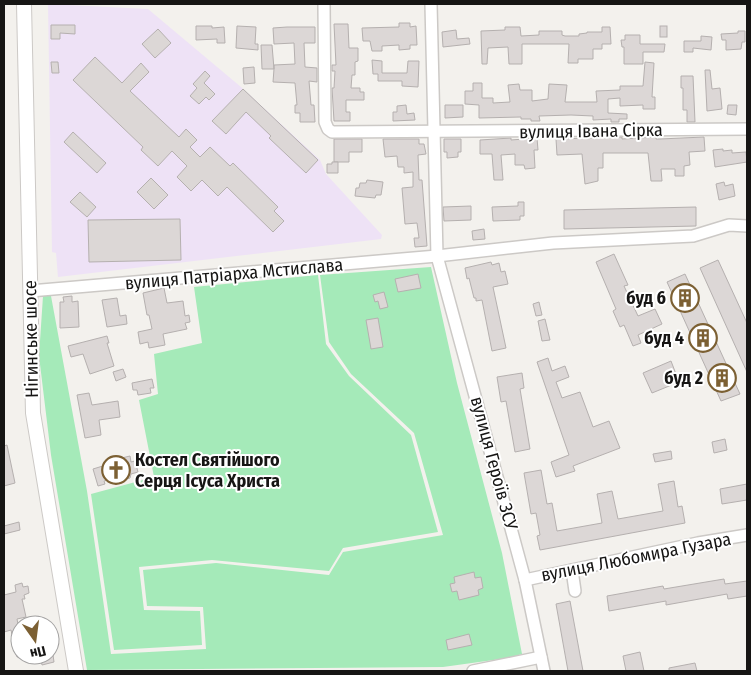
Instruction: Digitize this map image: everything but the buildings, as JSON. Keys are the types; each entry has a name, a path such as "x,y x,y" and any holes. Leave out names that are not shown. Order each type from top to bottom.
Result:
{"main road":[{"name":"Нігинське шосе","path":"24,4 33,413 76,671"}],"street":[{"name":"вулиця Івана Сірка","path":"324,4 325,122 328,129 335,132 747,128"},
{"path":"431,4 438,256"},
{"name":"вулиця Патріарха Мстислава","path":"30,291 438,256 554,243 693,236 729,225 747,226"},
{"name":"вулиця Героїв ЗСУ","path":"438,256 526,580 544,671"},
{"name":"вулиця Любомира Гузара","path":"526,580 698,543 747,535"},
{"path":"572,570 575,591"},
{"path":"474,671 541,657"}],"shaded area":[{"path":"48,4 148,9 241,87 320,160 326,174 382,235 381,239 58,277 56,253 52,252"}],"green space":[{"path":"431,267 457,383 502,553 522,654 508,658 443,667 87,670 51,455 39,356 43,296 51,296 87,491 111,654 206,649 203,607 147,606 143,570 216,563 329,575 343,552 443,535 414,433 351,374 329,342 320,275"},
{"path":"318,275 326,344 349,376 411,435 438,532 343,548 329,571 212,560 139,567 144,610 200,611 202,645 114,650 91,494 154,477 139,400 158,394 154,354 202,343 194,287"}],"place":[{"name":"буд 6","path":"685,298"},
{"name":"буд 4","path":"703,338"},
{"name":"буд 2","path":"722,378"},
{"name":"Костел Святійшого Серця Ісуса Христа","path":"116,470"}]}
